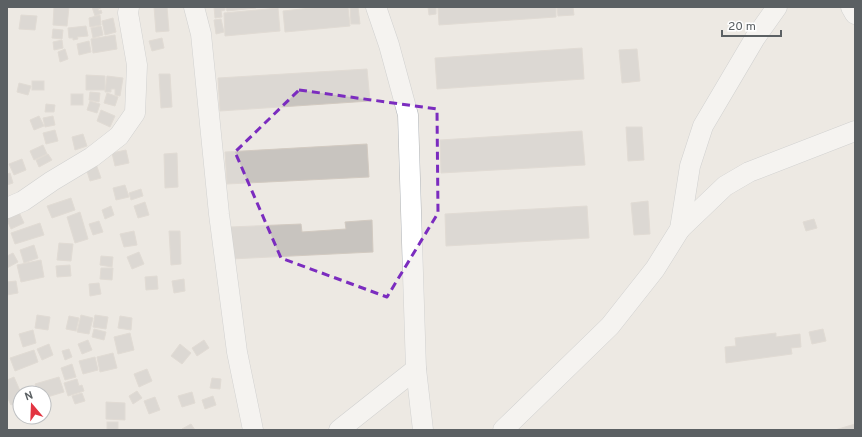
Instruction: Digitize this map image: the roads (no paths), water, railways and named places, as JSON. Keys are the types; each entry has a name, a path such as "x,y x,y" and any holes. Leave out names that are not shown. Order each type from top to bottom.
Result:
{"street":[{"path":"7,208 23,201 52,181 92,157 119,136 135,113 137,65 128,13 129,7"},
{"path":"194,7 201,34 219,214 237,352 253,430"},
{"path":"376,7 389,45 408,115 416,368 423,430"},
{"path":"680,229 690,166 703,126 755,38 778,7"},
{"path":"850,7 855,14"},
{"path":"502,430 610,326 655,269 680,229 725,186 749,172 855,131"},
{"path":"339,430 416,368"}]}
